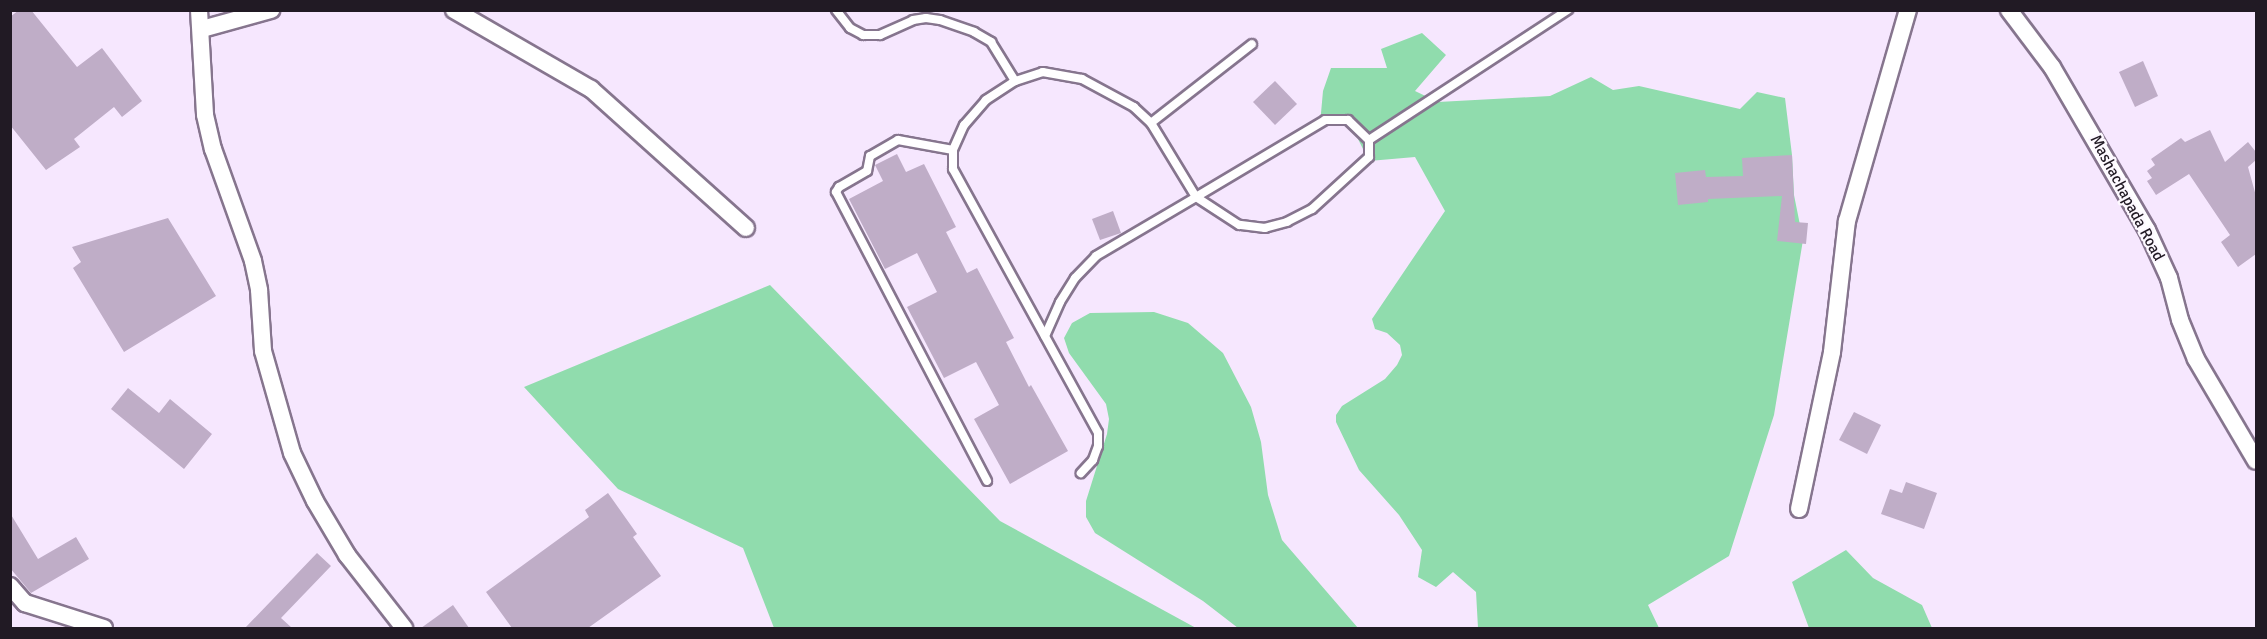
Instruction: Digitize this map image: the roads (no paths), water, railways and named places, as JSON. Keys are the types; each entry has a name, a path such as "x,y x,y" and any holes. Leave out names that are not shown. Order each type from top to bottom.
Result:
{"street":[{"path":"199,10 206,115 213,149 253,261 259,290 263,351 292,453 315,501 347,555 404,628"},
{"path":"202,29 271,10"},
{"path":"454,10 591,89 746,228"},
{"path":"1799,509 1832,352 1840,261 1847,221 1908,10"},
{"name":"Mashachapada Road","path":"2009,10 2052,67 2147,230 2169,278 2180,320 2196,359 2256,461"},
{"path":"10,586 25,603 104,628"}],"lane":[{"path":"836,10 850,28 863,34 880,35 913,20 926,18 940,20 974,32 991,42 1015,81"},
{"path":"1369,140 1568,10"},
{"path":"1151,123 1252,44"},
{"path":"1045,336 1060,302 1075,278 1096,256 1196,197 1325,120 1348,120 1369,140 1369,157 1312,208 1287,222 1265,228 1239,225 1196,197 1151,123 1134,107 1082,79 1043,72 1015,81 978,108 964,125 953,150 953,169 1098,433 1098,446 1093,460 1081,473"},
{"path":"953,150 898,140 870,156 867,171 839,187 836,192 987,481"}]}
